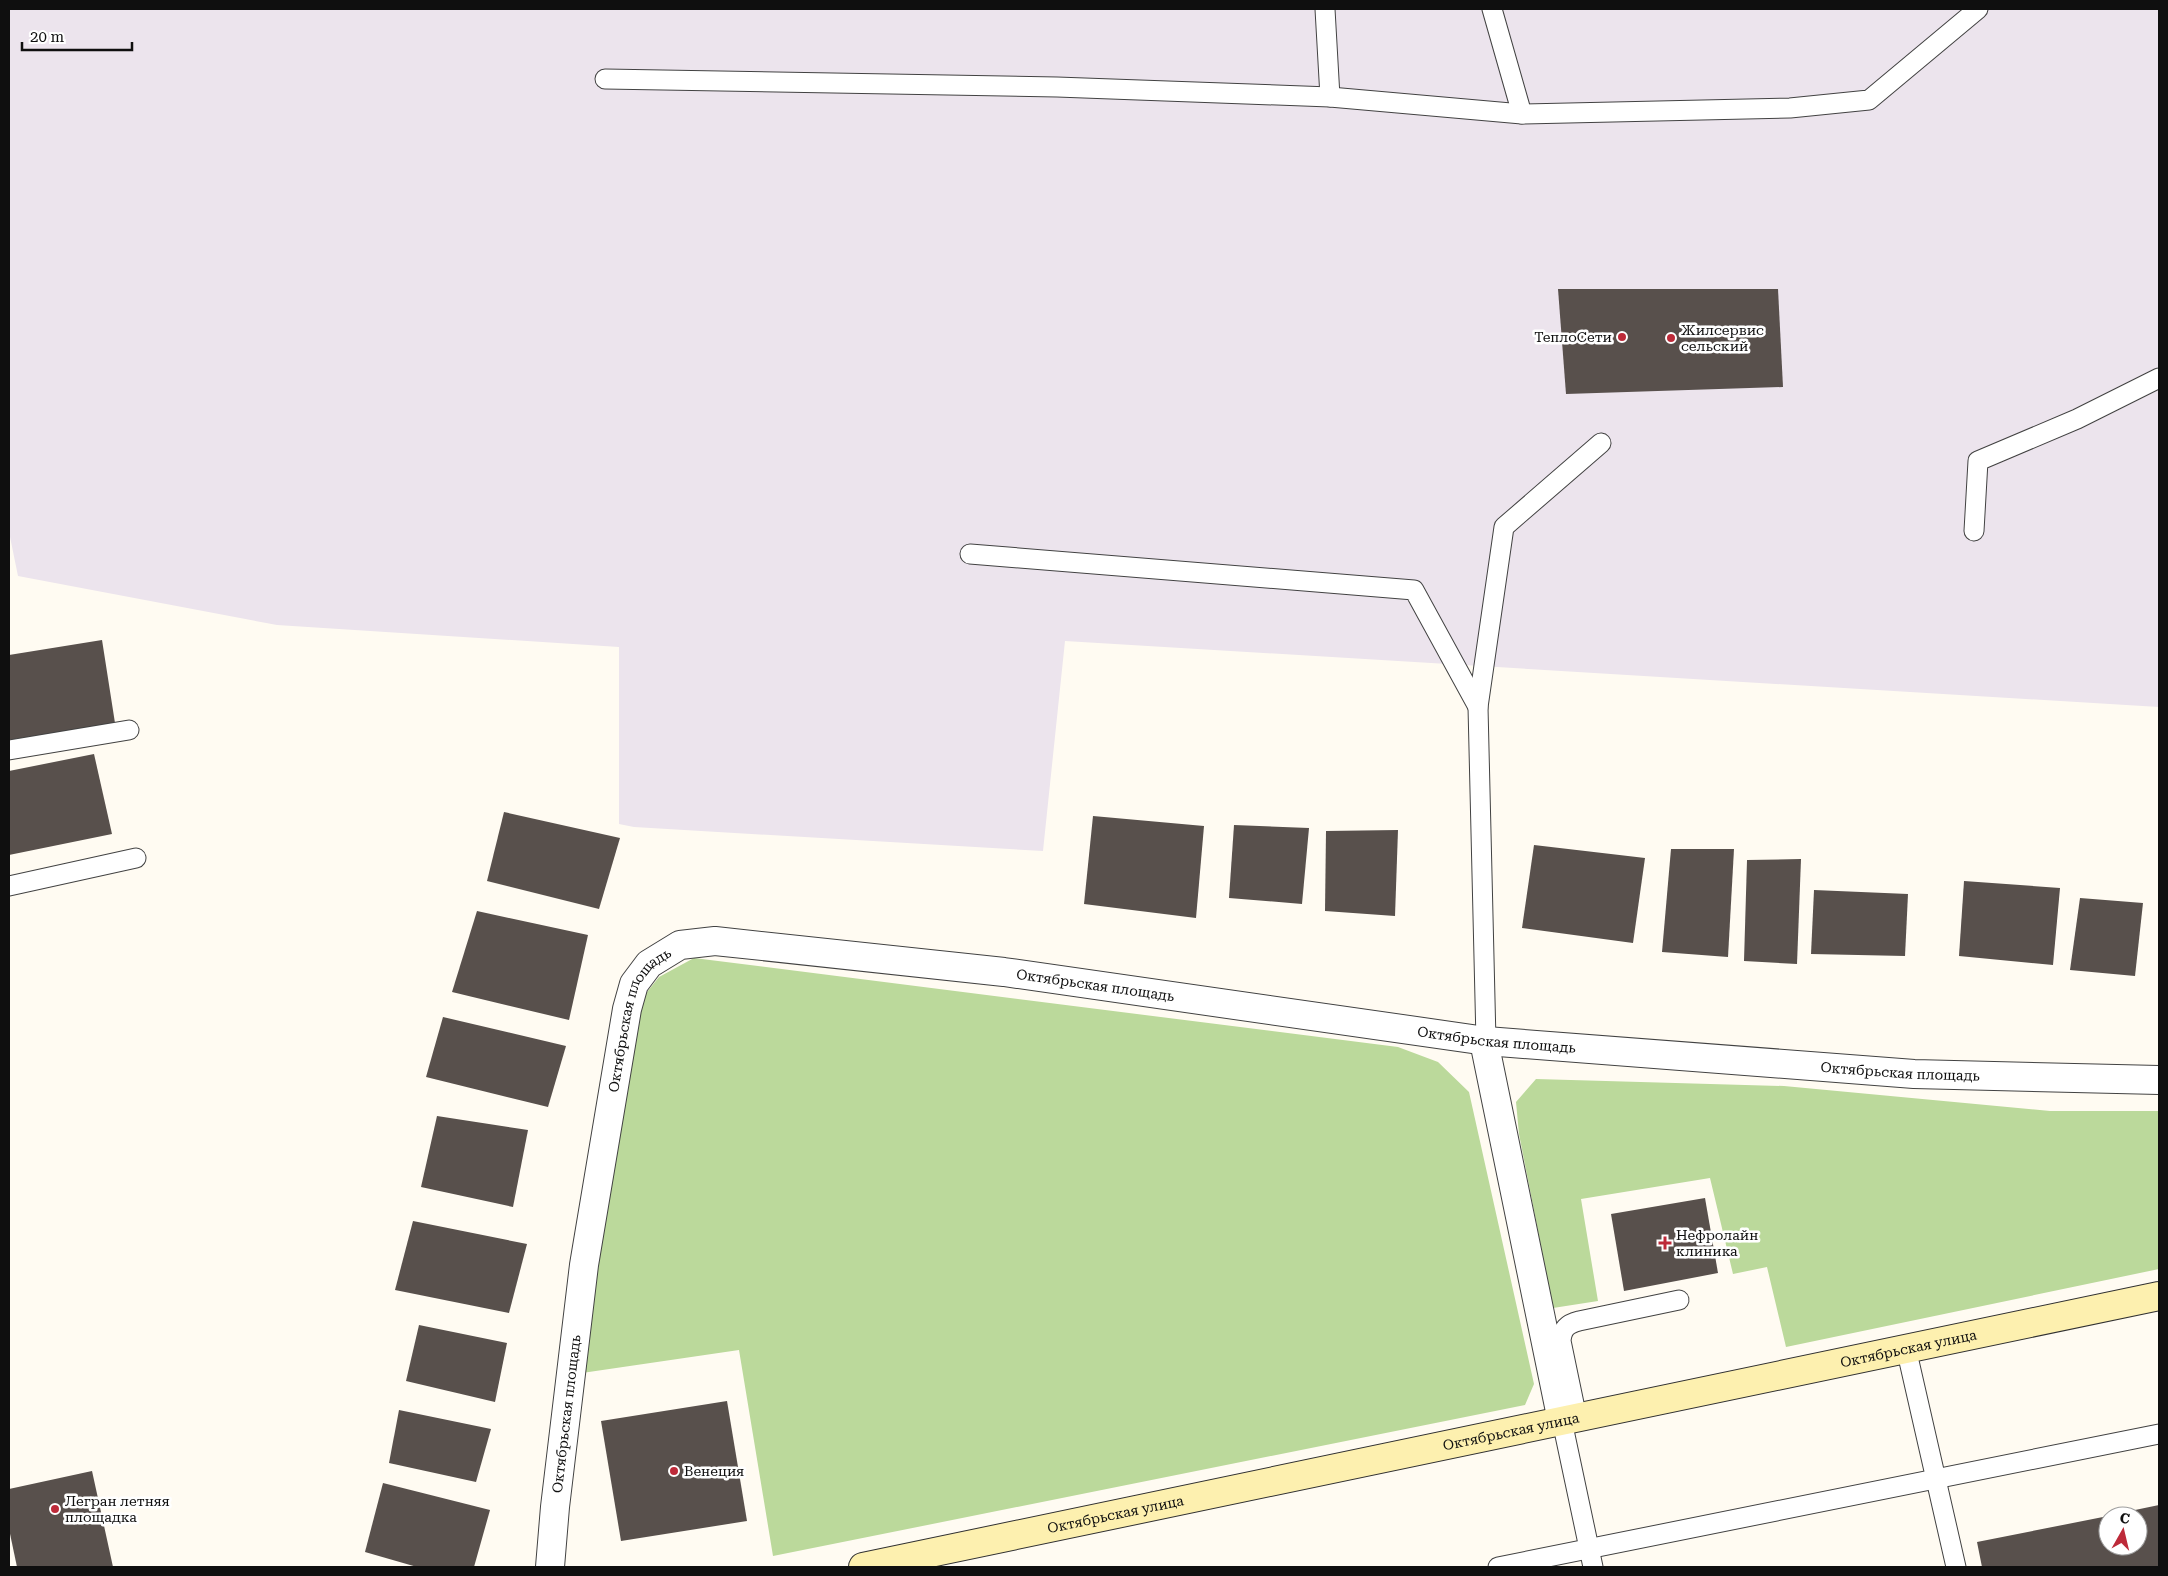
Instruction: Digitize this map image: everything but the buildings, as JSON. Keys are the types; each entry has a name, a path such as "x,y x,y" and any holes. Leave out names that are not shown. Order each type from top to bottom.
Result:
{"street":[{"name":"Октябрьская площадь","path":"550,1567 554,1507 584,1265 627,1009 634,984 649,964 680,945 715,941 1004,972 1486,1041 1914,1074 2159,1080"},
{"path":"1486,1041 1488,1060 1570,1420"},
{"name":"Октябрьская улица","path":"863,1567 2159,1296"}],"lane":[{"path":"1325,9 1330,97"},
{"path":"1492,9 1522,114"},
{"path":"605,79 1057,87 1330,97 1522,114 1790,108 1869,100 1978,9"},
{"path":"1974,531 1978,461 2077,419 2159,378"},
{"path":"1486,1041 1478,707 1504,527 1601,444"},
{"path":"970,554 1414,590 1478,707"},
{"path":"9,750 129,730"},
{"path":"9,886 136,858"},
{"path":"1593,1567 1570,1420 1562,1334 1565,1327 1579,1321 1679,1300"},
{"path":"1906,1348 1956,1567"},
{"path":"1498,1567 2159,1434"}],"shaded area":[{"path":"9,9 2159,9 2159,707 1065,641 1043,851 634,827 619,824 619,647 277,625 18,576 9,532"}],"green space":[{"path":"694,958 1398,1047 1438,1062 1469,1092 1534,1384 1525,1405 773,1556 739,1350 582,1373 639,1002 659,977"},
{"path":"1536,1079 1784,1086 2050,1111 2159,1111 2159,1269 1786,1347 1767,1267 1733,1274 1710,1178 1581,1199 1598,1301 1553,1308 1519,1134 1516,1102"}],"place":[{"name":"ТеплоСети","path":"1622,337"},
{"name":"Жилсервис сельский","path":"1671,338"},
{"name":"Нефролайн клиника","path":"1665,1243"},
{"name":"Венеция","path":"674,1471"},
{"name":"Легран летняя площадка","path":"55,1509"}]}
